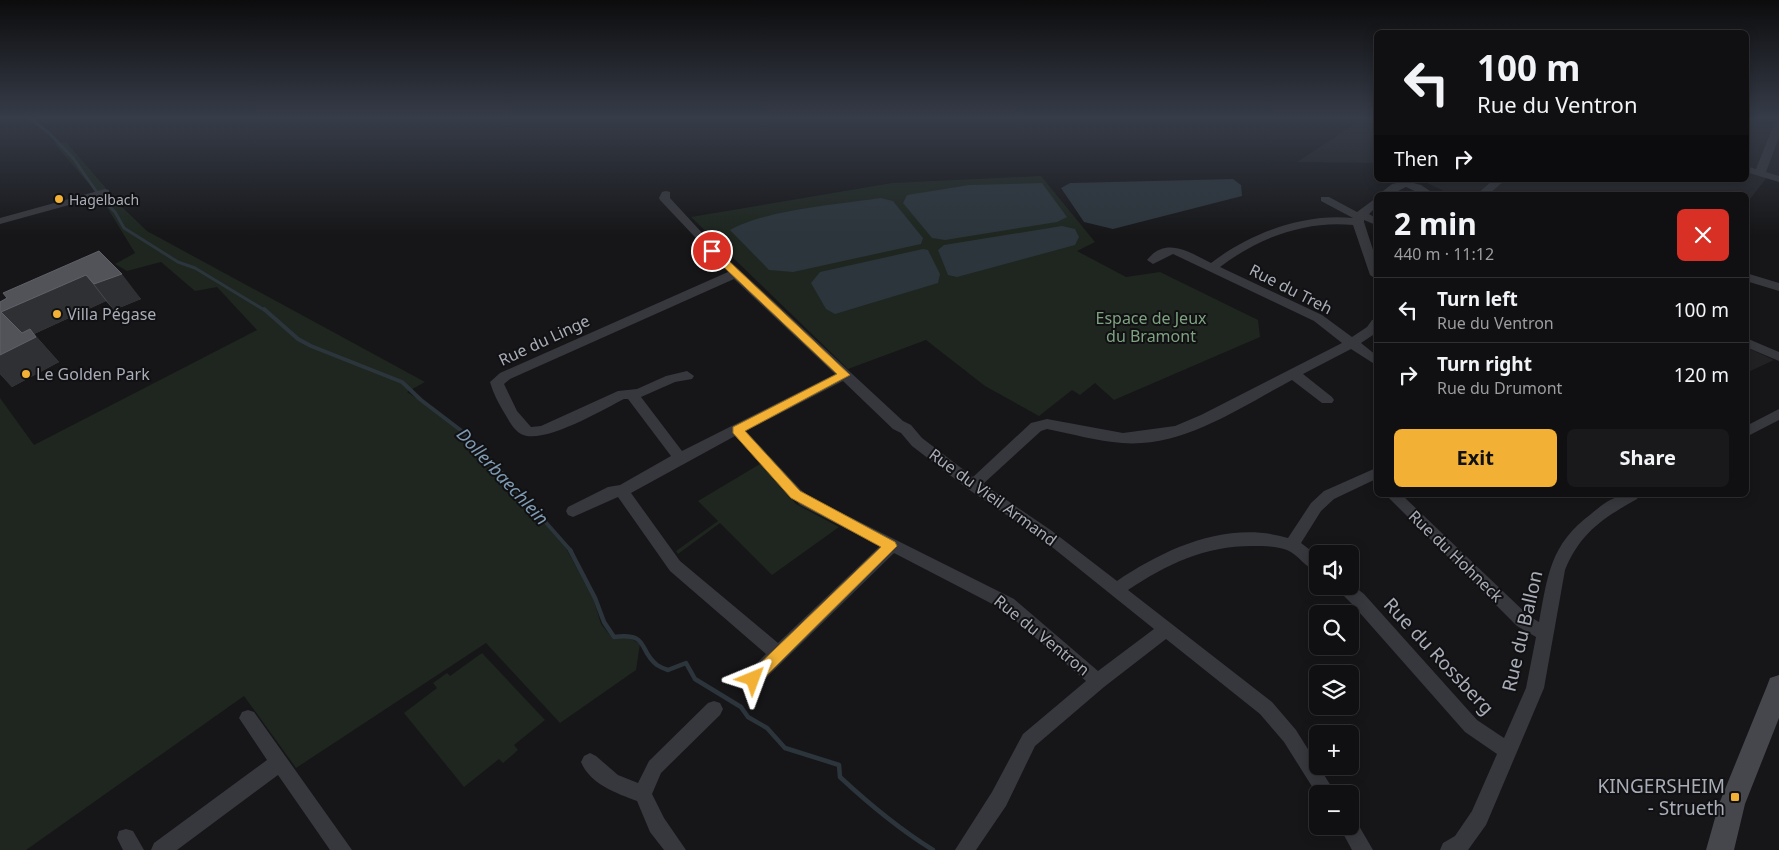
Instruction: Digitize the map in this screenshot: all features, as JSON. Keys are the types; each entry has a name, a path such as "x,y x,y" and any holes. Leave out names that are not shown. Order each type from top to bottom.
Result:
{"main road":[{"path":"1720,850 1734,796 1779,686"}],"street":[{"path":"1760,173 1766,157"},
{"path":"1749,170 1779,179"},
{"path":"1486,192 1498,182"},
{"path":"1387,192 1399,183 1410,183 1426,192"},
{"path":"0,221 105,192"},
{"name":"Rue du Vieil Armand","path":"666,194 664,198 670,205 737,274 898,425 915,437 917,442 973,485 1048,535 1266,708 1290,736 1321,785"},
{"path":"1324,199 1359,218 1374,222"},
{"path":"1359,218 1374,203"},
{"path":"1359,218 1374,265"},
{"name":"Rue du Treh","path":"1212,268 1220,261 1258,239 1293,227 1359,218"},
{"name":"Rue du Treh","path":"1153,260 1167,250 1175,250 1318,318 1374,359"},
{"name":"Rue du Linge","path":"687,376 677,376 633,396 623,394 543,431 531,432 523,429 498,391 497,382 505,376 737,274"},
{"path":"1749,277 1779,287"},
{"path":"973,485 1036,427 1047,424 1123,438 1177,431 1206,419 1352,343 1372,330 1374,326"},
{"path":"1749,343 1779,357"},
{"path":"1293,374 1327,400"},
{"path":"573,511 613,491 622,490 680,458 844,375"},
{"path":"633,396 680,458"},
{"path":"1749,430 1779,414"},
{"name":"Rue du Ventron","path":"738,430 796,494 891,546 1008,604 1098,681"},
{"path":"1292,545 1316,506 1329,496 1374,476"},
{"path":"622,490 675,566 778,654"},
{"name":"Rue du Hohneck","path":"1395,497 1523,621 1544,633"},
{"name":"Rue du Ballon","path":"1450,850 1462,843 1479,818 1535,688 1557,570 1566,549 1578,532 1607,509 1628,497"},
{"path":"1117,589 1182,551 1208,542 1231,538 1271,541 1292,545 1309,559"},
{"path":"753,679 891,546"},
{"name":"Rue du Rossberg","path":"1353,595 1471,726 1508,750"},
{"path":"965,850 999,799 1029,740 1098,681 1166,630"},
{"path":"643,794 656,767 714,709"},
{"path":"248,718 338,849"},
{"path":"160,850 280,762"},
{"path":"590,762 612,782 643,794 657,825 676,850"},
{"path":"1354,835 1363,850"}],"shaded area":[{"path":"1305,157 1374,157 1374,163 1297,162"},
{"path":"1749,157 1779,157 1779,179 1768,176 1749,200 1749,192 1446,192 1425,182 1749,182"},
{"path":"1233,179 1241,185 1242,196 1113,229 1084,222 1061,188 1070,183"},
{"path":"1042,183 1067,217 1057,222 945,240 932,238 903,203 907,195 969,185"},
{"path":"881,198 893,201 923,238 921,244 793,272 769,270 730,230 762,217 824,205"},
{"path":"1062,226 1075,229 1079,237 1075,245 957,277 948,275 938,250 944,245"},
{"path":"923,249 928,250 940,274 938,283 835,314 826,309 811,283 820,272"},
{"path":"1749,348 1774,360 1749,372"}],"green space":[{"path":"66,157 79,157 105,187 112,203 123,208 147,231 425,382 407,392 444,416 471,443 477,457 486,458 566,548 593,598 601,624 613,639 628,637 640,644 636,670 560,723 486,643 296,768 244,696 26,850 0,850 0,398 34,445 257,330 217,287 195,291 161,262 127,271 115,264 135,253 102,199"},
{"name":"Espace de Jeux du Bramont","path":"1041,176 1095,242 1077,251 1126,277 1160,272 1258,320 1260,337 1114,400 1095,383 1080,395 1072,390 1039,416 985,386 926,340 848,369 691,217 892,183"},
{"path":"760,464 796,504 839,527 772,575 720,523 678,554 676,551 718,521 698,501"},
{"path":"482,653 545,720 514,745 518,750 503,763 499,759 464,787 404,713 437,688 433,683 447,673 450,676"}],"building":[{"path":"99,251 122,274 94,284 86,275 1,312 22,333 30,329 36,337 0,355 0,302 7,298 3,293"}],"waterway":[{"name":"Dollerbaechlein","path":"72,157 101,198 115,212 124,228 178,262 195,268 266,311"},
{"name":"Dollerbaechlein","path":"264,309 298,339 311,346 402,382 421,400 463,432 479,456 487,456 571,551"},
{"name":"Dollerbaechlein","path":"570,550 595,598 604,622 614,637 625,636 638,640 651,660 667,670 686,663 695,679 741,707 748,717 767,728 785,748 839,765 840,777 851,787 896,825 933,850"}],"place":[{"name":"Hagelbach","path":"59,199"},
{"name":"Villa Pégase","path":"57,314"},
{"name":"Le Golden Park","path":"26,374"},
{"name":"KINGERSHEIM - Strueth","path":"1735,797"}],"route":[{"path":"712,251 844,375 738,430 796,494 805,501 891,546 753,679"}]}
